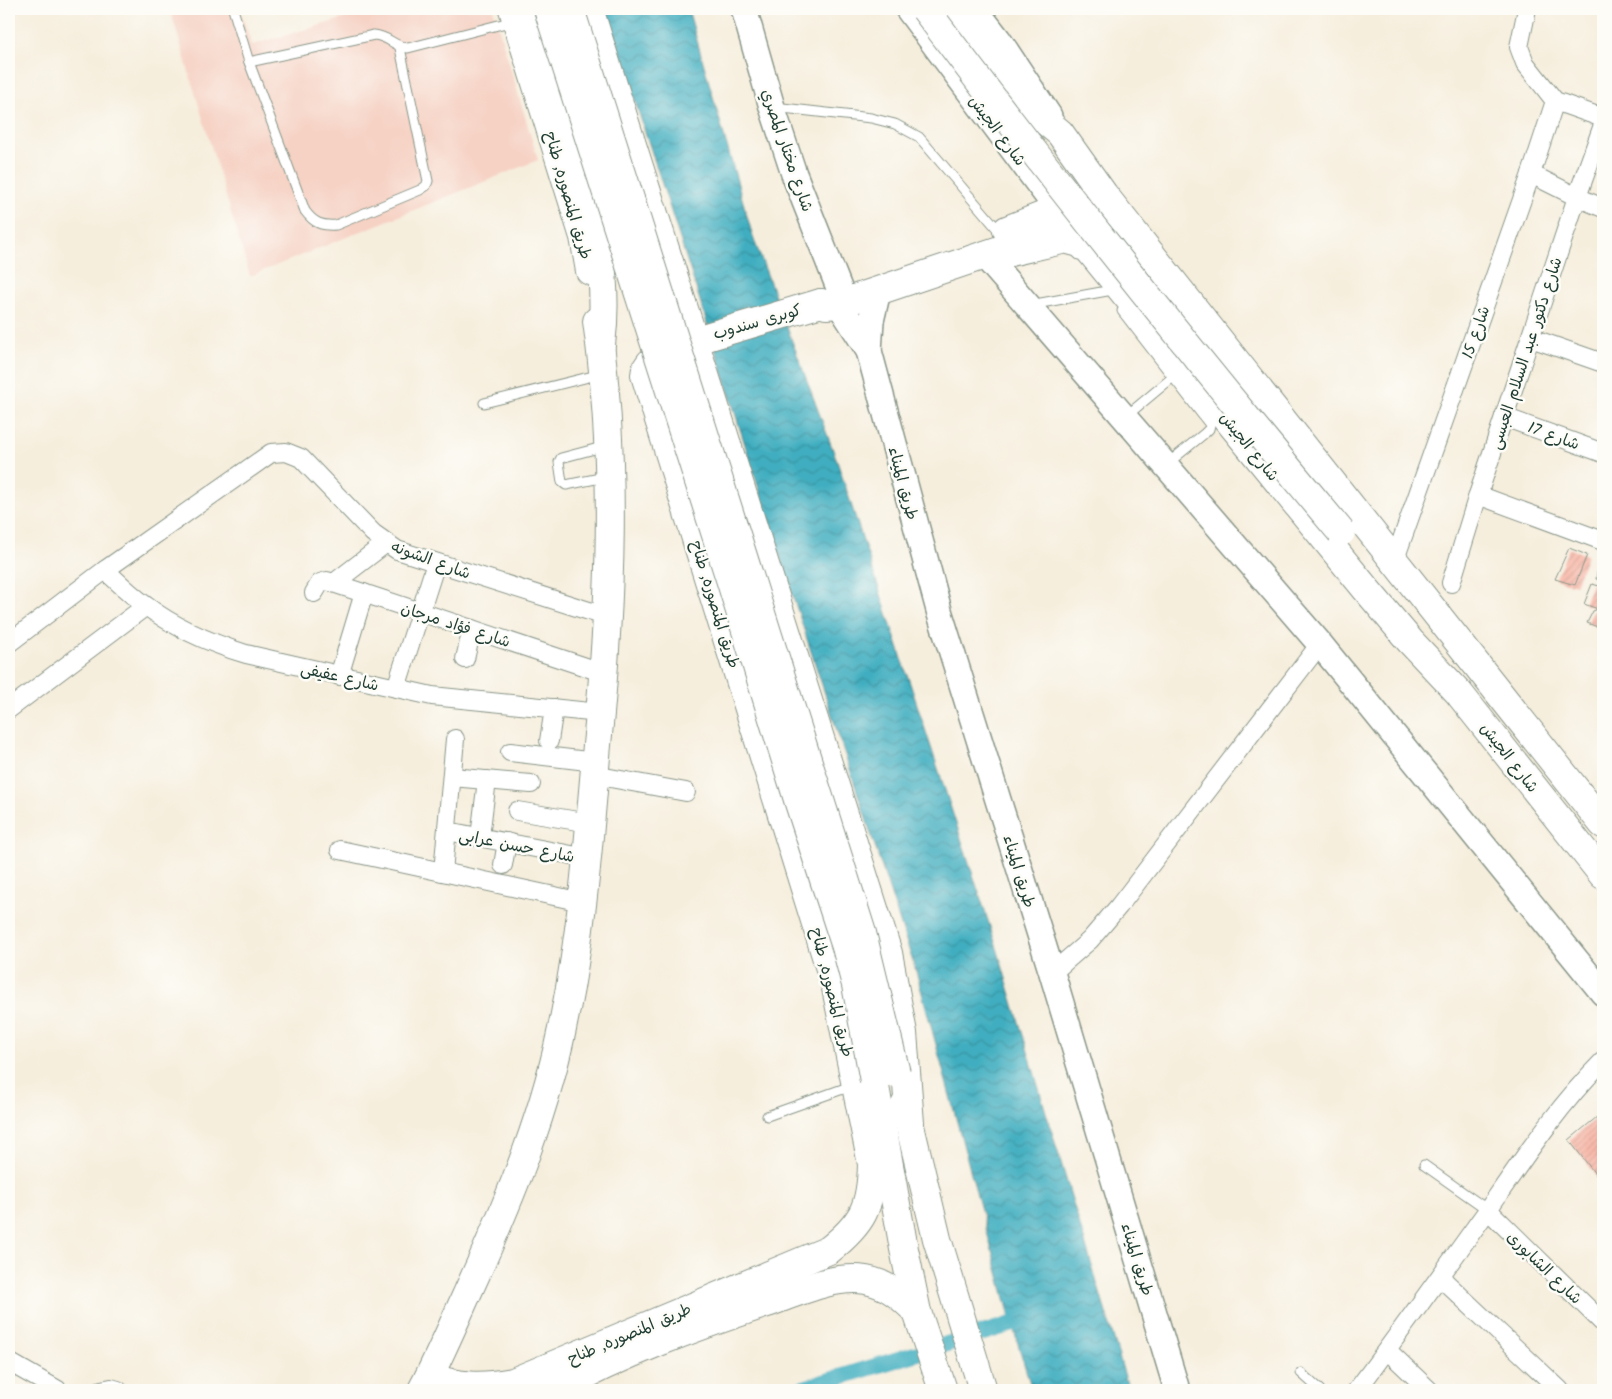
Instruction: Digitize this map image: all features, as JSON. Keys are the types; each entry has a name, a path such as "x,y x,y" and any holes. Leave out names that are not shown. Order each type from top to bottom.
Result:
{"main road":[{"path":"548,9 732,582 799,803 843,938 856,985 875,1079 904,1249 919,1315 940,1380"},
{"path":"558,9 663,323 673,334 700,338"},
{"path":"570,9 862,933 875,1079 910,1123"},
{"path":"589,9 700,338 888,953 903,1033 910,1123 937,1239 982,1390"},
{"path":"925,9 999,108 1106,245 1341,532 1423,639 1439,672"},
{"path":"952,9 1011,87 1030,108 1060,133"},
{"path":"519,13 563,118 592,212 604,302 601,345"},
{"name":"طريق المنصوره, طناح","path":"519,13 584,237 601,345 610,476 608,617 582,902 566,1013 554,1064 524,1162 426,1384 492,1386 513,1382 626,1345 829,1250 849,1234 864,1214 872,1190 875,1079 836,988 646,381 646,368 650,364 663,355 700,338"},
{"name":"شارع الجيش","path":"1060,133 1104,195 1603,824"},
{"path":"824,301 1006,236 1041,236 1104,195"},
{"name":"شارع الجيش","path":"1065,220 1366,589 1410,641 1458,692 1603,875"},
{"path":"824,301 878,291 989,261 1006,236"},
{"name":"كوبرى سندوب","path":"700,338 824,301"},
{"path":"557,1390 626,1345 700,1326 824,1284 848,1280 867,1280 886,1286 895,1291 919,1315"}],"street":[{"name":"شارع مختار المصري","path":"744,9 772,107 794,174 824,301"},
{"name":"شارع الجيش","path":"908,9 1065,220"},
{"name":"شارع الجيش","path":"975,9 998,38 1060,133"},
{"path":"1527,9 1520,47 1525,63 1555,101 1603,118"},
{"name":"شارع 15","path":"1394,562 1555,101"},
{"name":"شارع دكتور عبد السلام العبسى","path":"1451,583 1577,197 1603,125"},
{"path":"1531,174 1603,208"},
{"path":"989,261 1320,644 1603,993"},
{"name":"طريق الميناء","path":"869,351 871,321 878,291"},
{"name":"طريق الميناء","path":"824,301 855,327 869,351 940,614 1052,973 1177,1390"},
{"path":"1531,338 1603,363"},
{"name":"شارع 17","path":"1504,417 1603,453"},
{"name":"شارع الشونه","path":"9,643 105,570 270,453 286,452 301,458 373,533 397,550 608,617"},
{"path":"1478,496 1603,541"},
{"path":"314,593 318,585 323,581 334,583 386,543"},
{"path":"396,688 436,563"},
{"name":"شارع عفيفى","path":"105,570 146,606 186,630 222,647 246,654 339,676 450,698 600,713"},
{"name":"شارع فؤاد مرجان","path":"334,583 604,673"},
{"path":"339,676 364,593"},
{"path":"9,709 146,606"},
{"path":"465,659 472,629"},
{"path":"1052,973 1090,940 1119,906 1320,644"},
{"path":"550,741 554,708"},
{"path":"443,872 455,739"},
{"path":"510,752 595,769 686,792"},
{"path":"452,777 531,784"},
{"path":"480,837 487,780"},
{"path":"517,811 590,823"},
{"name":"شارع حسن عرابى","path":"447,831 587,858"},
{"path":"503,865 507,842"},
{"path":"340,850 582,902"},
{"path":"1357,1390 1488,1210 1544,1128 1564,1103 1603,1061"},
{"name":"شارع الشابورى","path":"1488,1210 1603,1323"},
{"path":"1440,1277 1560,1390"},
{"path":"1387,1350 1429,1390"},
{"path":"9,1362 58,1390"},
{"path":"101,1390 111,1388 118,1390"}],"lane":[{"path":"233,9 249,62 305,211 312,221 323,226 336,225 426,186 428,182 400,48 388,38 374,35 249,62"},
{"path":"400,48 408,48 519,13"},
{"path":"772,107 871,118 903,128 919,137 1006,236"},
{"path":"989,261 1065,249 1076,252 1085,263"},
{"path":"1027,305 1104,288 1113,299"},
{"path":"1119,307 1210,425 1205,433 1165,466"},
{"path":"484,403 604,373"},
{"path":"1124,417 1173,378"},
{"path":"608,446 561,458 559,462 562,482 566,485 610,476"},
{"path":"767,1116 875,1079"},
{"path":"1424,1165 1488,1210"},
{"path":"1300,1373 1320,1390"}],"shaded area":[{"path":"170,9 240,9 252,45 377,9 493,9 538,160 250,276"}],"water":[{"path":"605,9 688,9 753,237 836,458 997,948 1129,1390 1032,1390 1012,1324 916,971 781,560 696,288"}],"building":[{"path":"1569,548 1587,555 1575,585 1555,579"},
{"path":"1598,568 1603,569 1603,581 1596,579"},
{"path":"1592,584 1603,587 1603,629 1587,623 1593,611 1598,609 1584,604"},
{"path":"1603,1112 1603,1184 1569,1140"}],"waterway":[{"path":"798,1390 1012,1324"}]}
